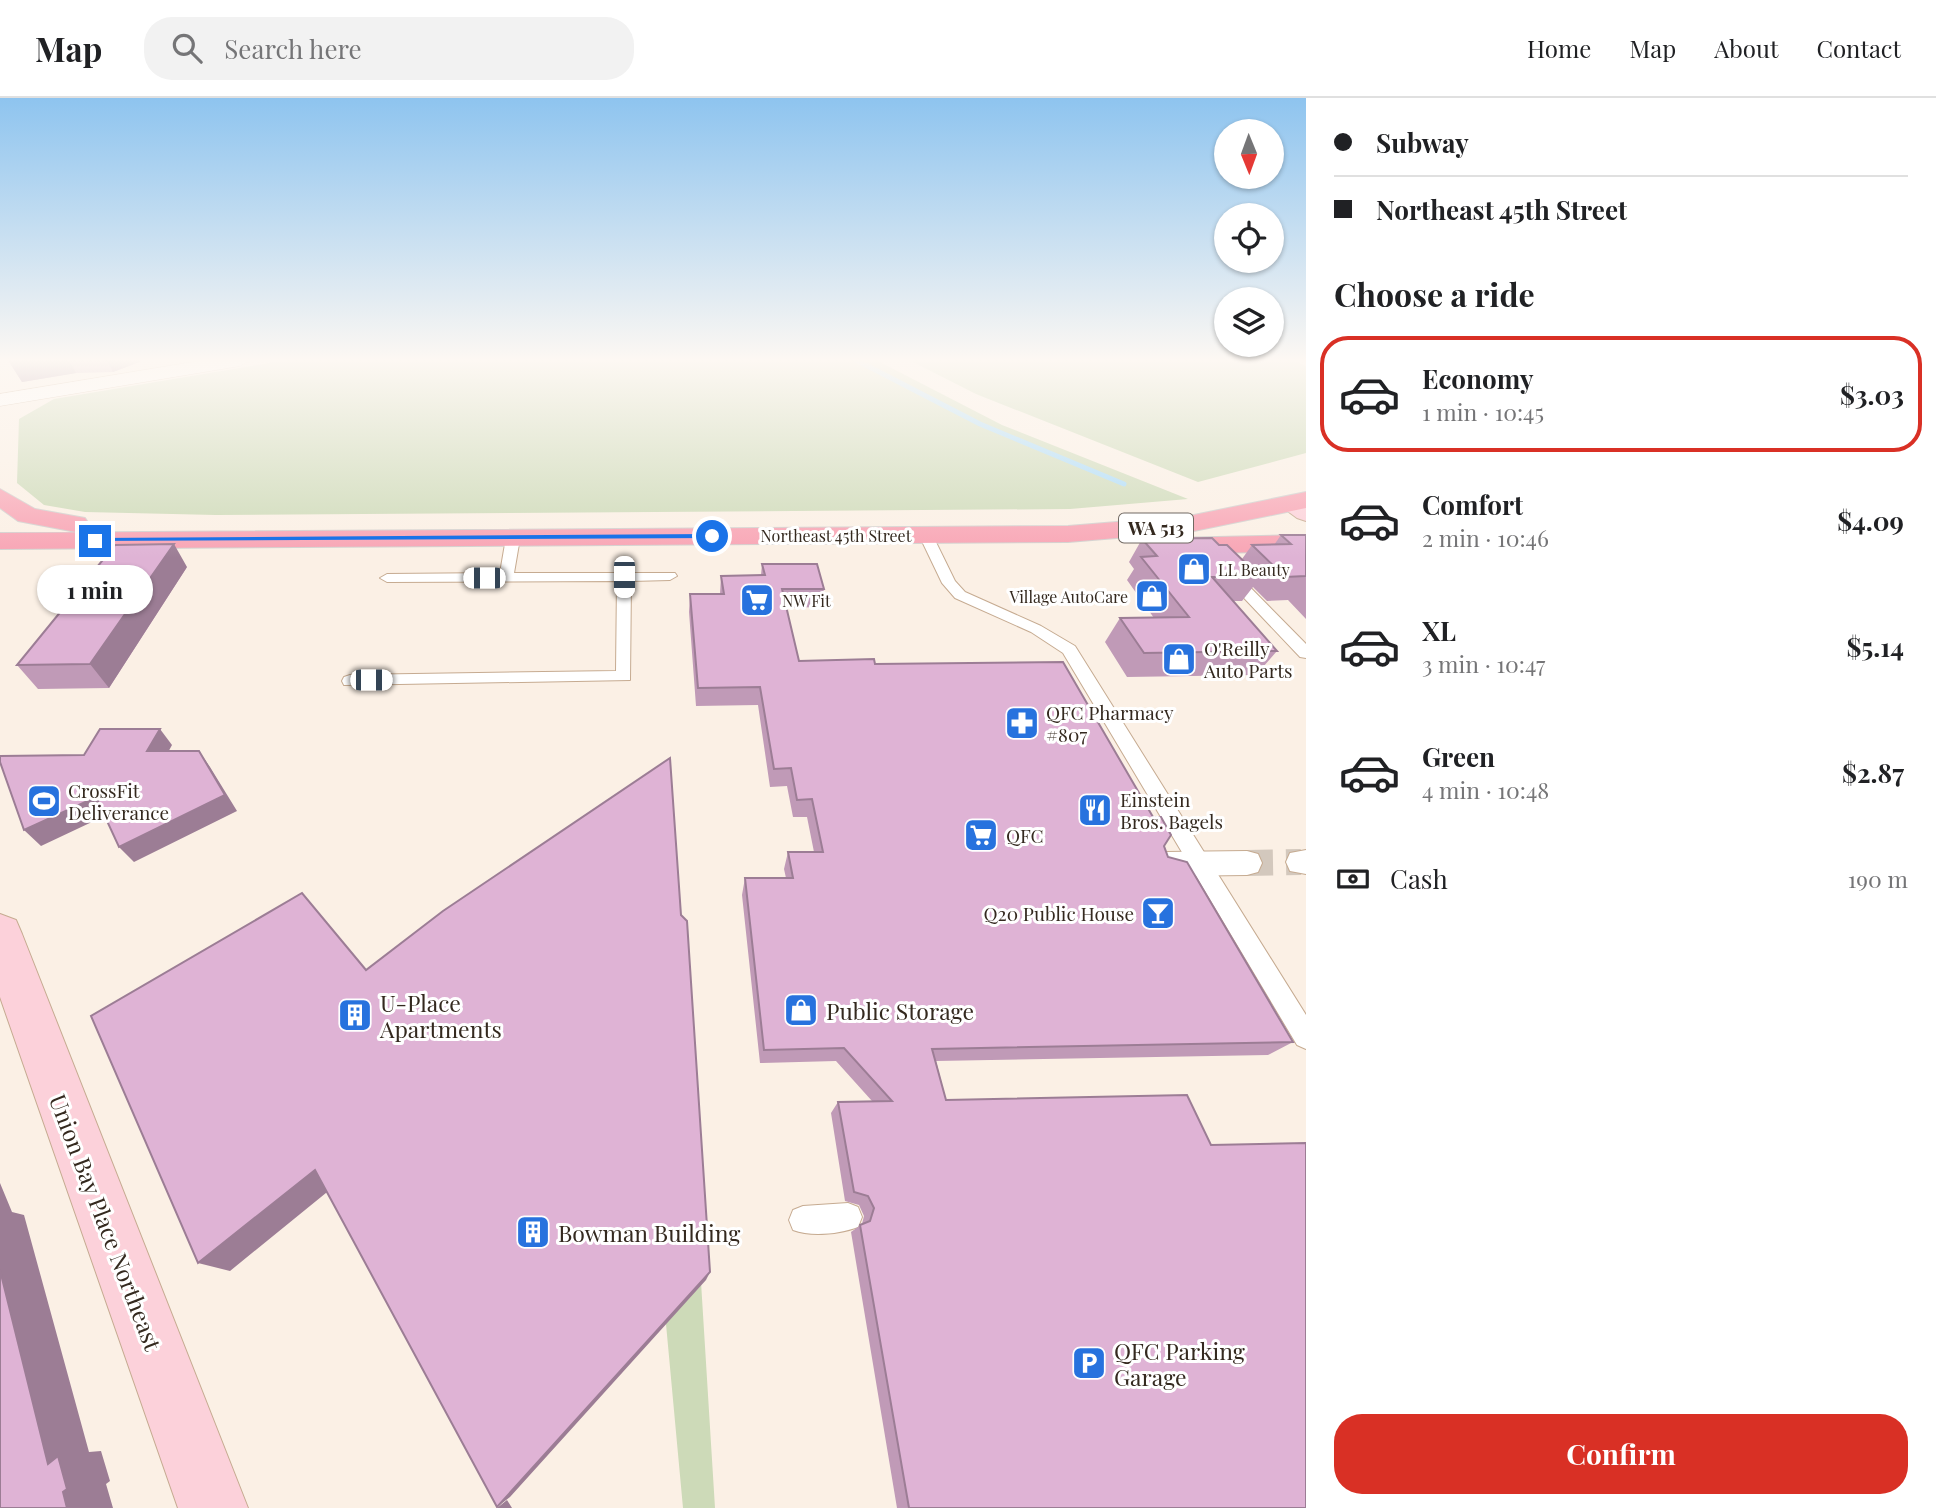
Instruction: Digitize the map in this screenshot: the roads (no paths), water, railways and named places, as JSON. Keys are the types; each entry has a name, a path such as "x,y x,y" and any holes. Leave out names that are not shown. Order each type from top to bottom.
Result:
{"main road":[{"path":"0,497 27,515 168,540"},
{"name":"Northeast 45th Street","path":"0,541 1068,534 1189,524 1302,506"},
{"path":"1068,534 1212,557 1306,543"},
{"name":"Union Bay Place Northeast","path":"0,934 213,1508"}],"street":[{"path":"1165,864 1247,863"}],"lane":[{"path":"926,535 949,583 961,595 1037,629 1069,650 1306,1037"},
{"path":"506,578 513,538"},
{"path":"1212,557 1306,653"},
{"path":"387,579 670,576"},
{"path":"350,681 624,676 624,577"},
{"path":"803,1220 848,1217"}],"waterway":[{"path":"984,426 1124,484"}],"tunnel":[{"path":"1247,863 1301,862"}],"place":[{"name":"LL Beauty","path":"1194,569"},
{"name":"Village AutoCare","path":"1152,596"},
{"name":"NW Fit","path":"757,600"},
{"name":"O'Reilly Auto Parts","path":"1179,659"},
{"name":"QFC Pharmacy #807","path":"1022,723"},
{"name":"CrossFit Deliverance","path":"44,801"},
{"name":"Einstein Bros. Bagels","path":"1095,810"},
{"name":"QFC","path":"981,835"},
{"name":"Q20 Public House","path":"1158,913"},
{"name":"Public Storage","path":"801,1010"},
{"name":"U-Place Apartments","path":"355,1015"},
{"name":"Bowman Building","path":"533,1232"},
{"name":"QFC Parking Garage","path":"1089,1363"}]}
